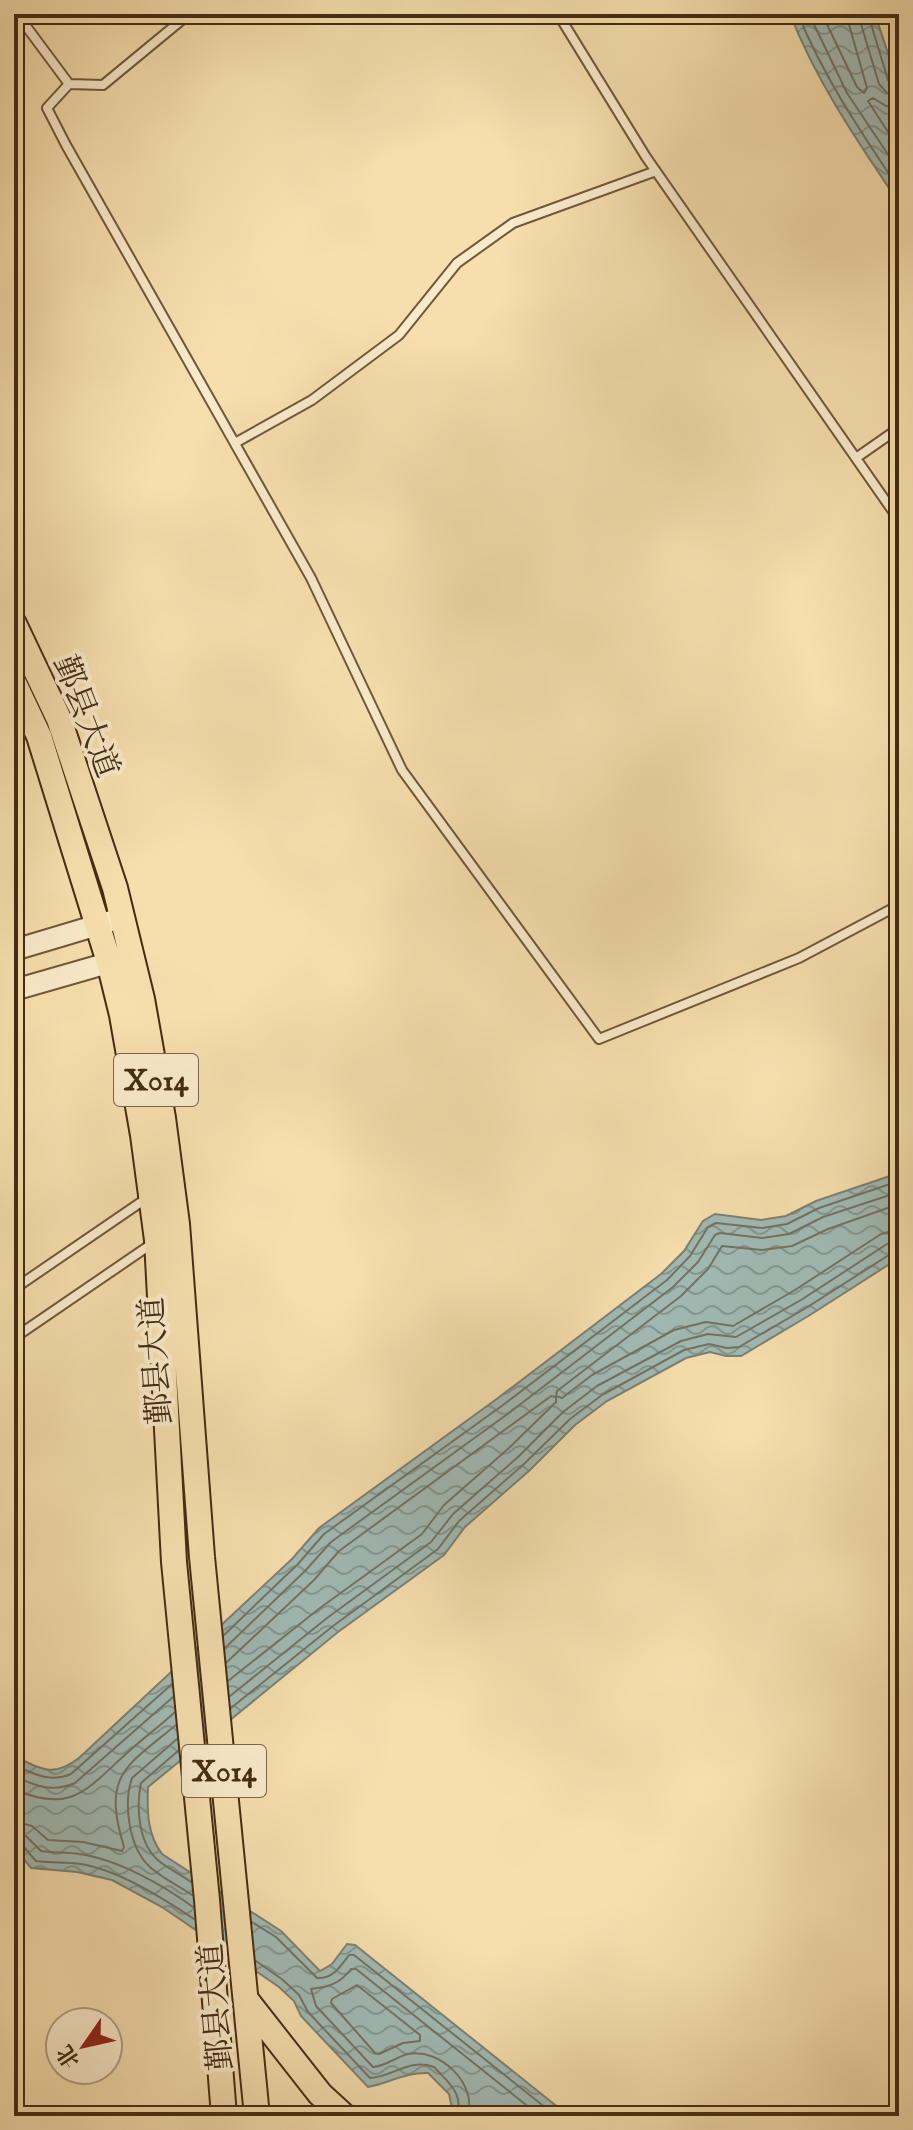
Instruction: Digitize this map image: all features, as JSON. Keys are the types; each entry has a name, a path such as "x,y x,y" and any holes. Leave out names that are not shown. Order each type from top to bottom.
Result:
{"main road":[{"name":"鄞县大道","path":"14,624 59,719 122,918 122,1015 157,1240 174,1562 224,2116"},
{"name":"鄞县大道","path":"14,683 39,736 98,925 142,999 163,1118 177,1224 202,1557 257,2116"},
{"path":"247,1992 320,2094 344,2116"}],"street":[{"path":"14,950 122,918"},
{"path":"14,990 120,959"}],"lane":[{"path":"17,14 69,84"},
{"path":"189,14 103,85 69,84 47,108 311,578 402,770 599,1039 799,958 899,905"},
{"path":"558,14 656,171 899,520"},
{"path":"235,443 312,400 399,335 457,263 513,223 656,171"},
{"path":"856,458 899,428"},
{"path":"14,1289 151,1195"},
{"path":"14,1338 157,1240"}],"water":[{"path":"790,14 875,14 899,87 899,203 826,88"},
{"path":"899,1173 899,1258 741,1356 710,1352 686,1358 607,1401 575,1425 465,1527 444,1555 338,1632 148,1787 151,1830 162,1854 281,1931 320,1971 332,1964 347,1944 355,1945 564,2112 576,2116 445,2116 452,2108 449,2094 428,2073 412,2074 368,2087 301,2016 294,2001 279,1987 162,1907 112,1880 77,1872 31,1868 14,1847 14,1756 32,1765 54,1770 79,1758 292,1559 319,1528 661,1274 684,1251 703,1221 715,1214 761,1220 786,1216 816,1201"}]}
